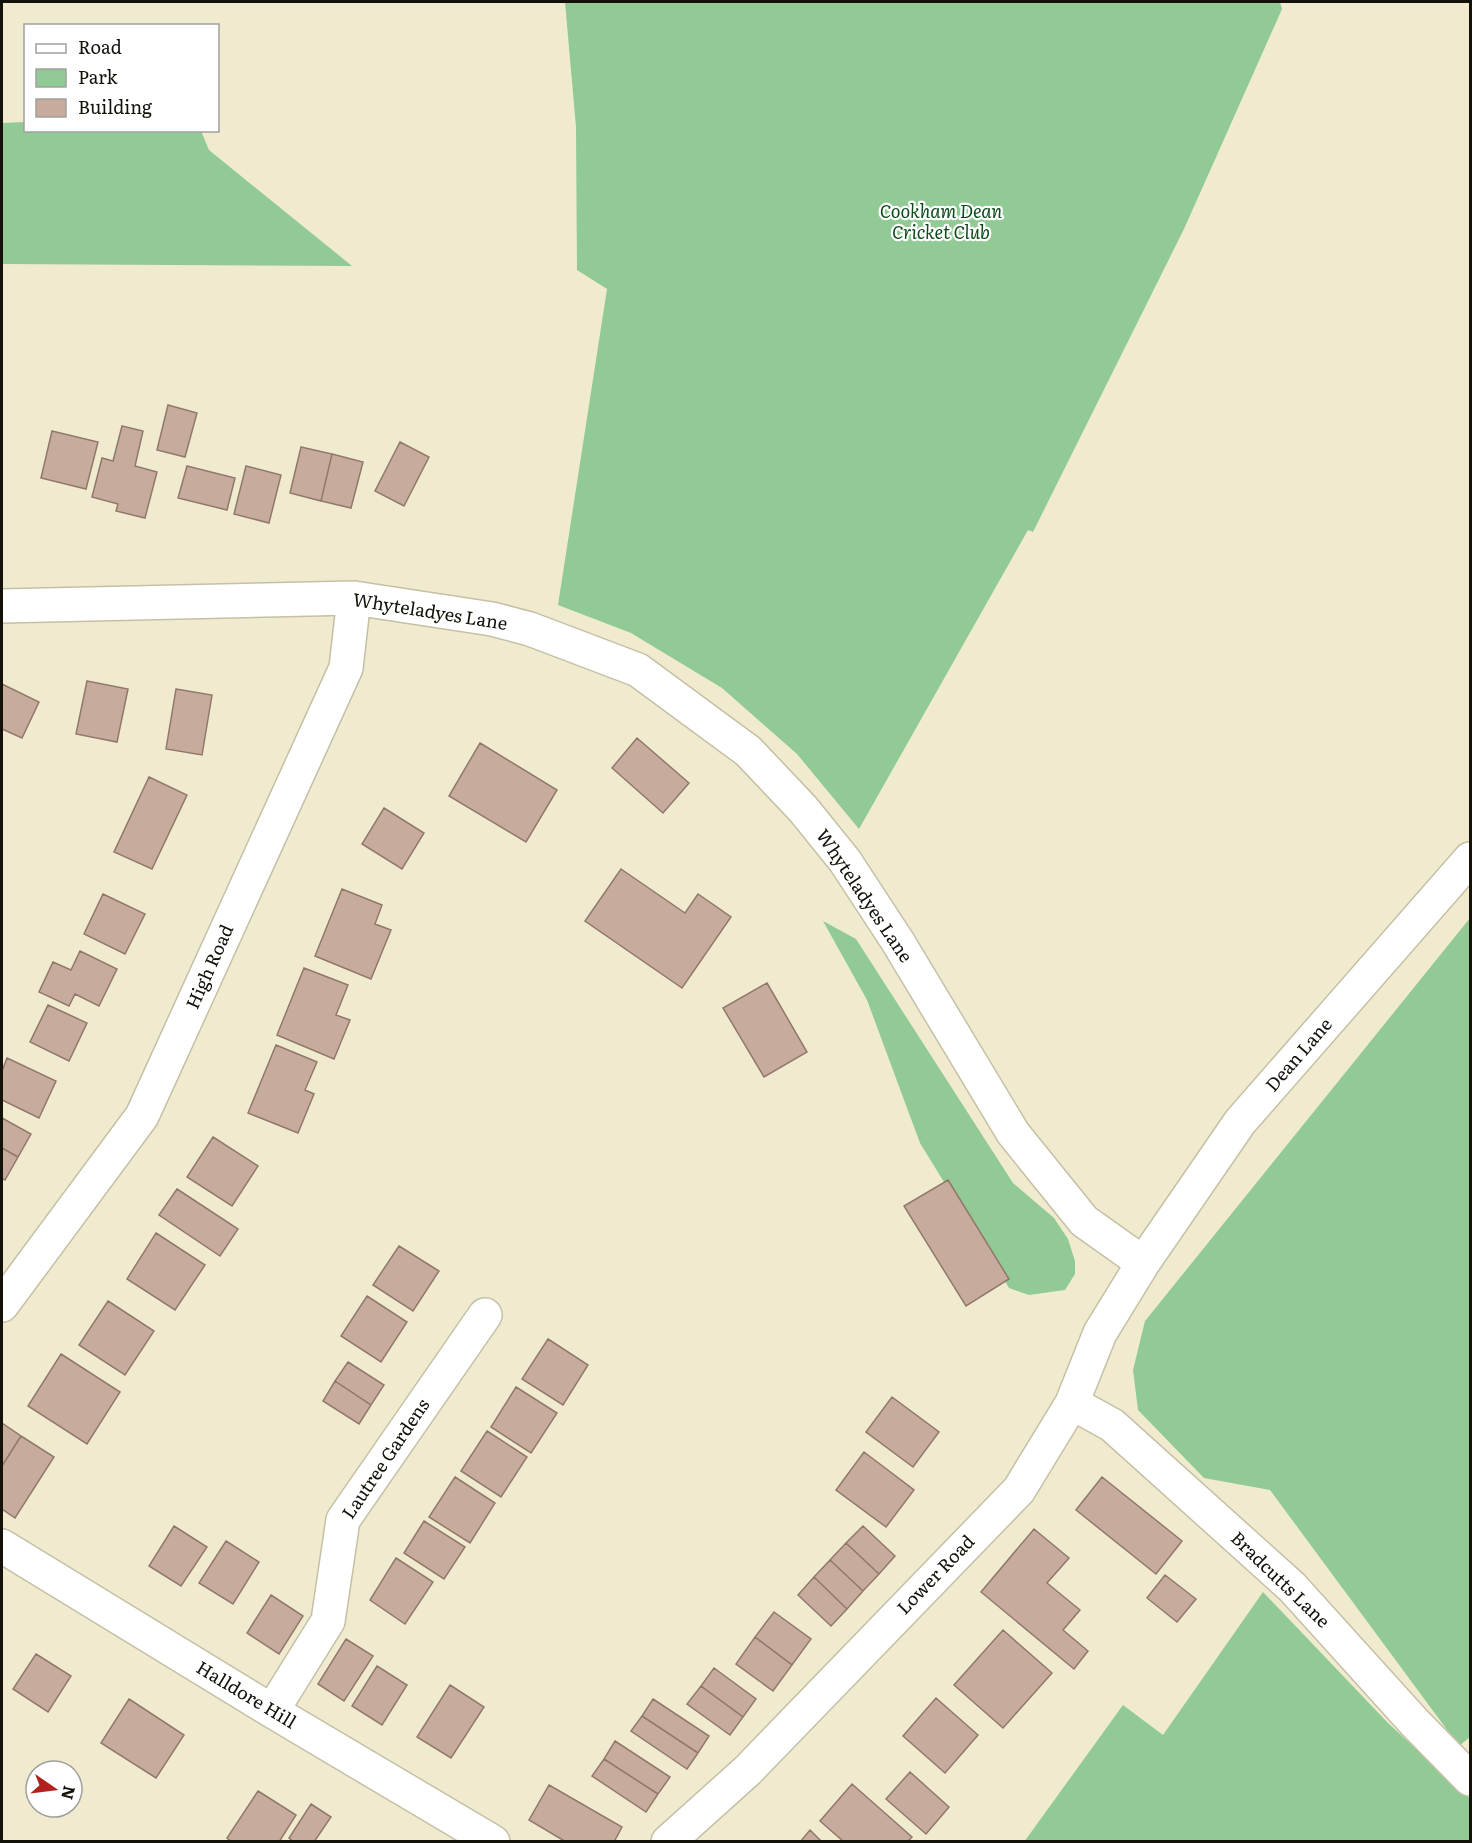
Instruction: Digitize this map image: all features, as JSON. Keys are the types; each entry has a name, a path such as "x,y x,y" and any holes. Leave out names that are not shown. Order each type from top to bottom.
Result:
{"street":[{"name":"Whyteladyes Lane","path":"2,606 354,598 492,619 530,630 638,669 748,751 803,809 845,861 898,942 1012,1133 1084,1221 1143,1263"},
{"name":"High Road","path":"2,1305 142,1116 346,668 354,598"},
{"name":"Dean Lane","path":"1143,1263 1240,1122 1470,859"},
{"name":"Lower Road","path":"668,1842 747,1772 1018,1490 1072,1403 1100,1333 1143,1263"},
{"name":"Lautree Gardens","path":"272,1711 328,1621 343,1520 485,1315"},
{"name":"Bradcutts Lane","path":"1072,1403 1112,1425 1293,1587 1415,1723 1470,1779"},
{"name":"Halldore Hill","path":"2,1546 272,1711 493,1842"}],"green space":[{"name":"Cookham Dean Cricket Club","path":"565,2 1280,2 1282,9 1184,229 1033,532 1028,530 859,829 797,754 722,688 631,633 558,605 607,289 577,270 576,127"},
{"path":"24,122 24,132 201,132 209,150 352,266 2,264 2,123"},
{"path":"1470,918 1470,1737 1459,1746 1270,1490 1204,1478 1138,1410 1133,1370 1145,1321"},
{"path":"823,921 856,939 1013,1183 1054,1218 1068,1239 1075,1261 1075,1274 1065,1290 1029,1295 1009,1288 920,1143 867,1000"},
{"path":"1263,1592 1387,1722 1470,1799 1470,1841 1024,1842 1123,1705 1163,1735"}],"building":[{"path":"168,405 197,413 185,457 157,450"},
{"path":"122,426 143,431 135,466 157,472 145,518 116,511 118,504 92,497 102,458 113,461"},
{"path":"52,431 98,442 86,489 41,478"},
{"path":"400,442 429,457 404,506 375,491"},
{"path":"301,447 332,454 321,501 290,493"},
{"path":"332,454 363,462 351,508 321,501"},
{"path":"187,466 235,478 227,510 178,498"},
{"path":"246,466 281,475 269,523 234,514"},
{"path":"87,681 128,689 117,742 76,734"},
{"path":"2,684 39,702 22,738 2,729"},
{"path":"176,689 212,695 202,755 166,749"},
{"path":"637,738 689,783 663,813 612,768"},
{"path":"480,743 557,790 526,842 449,796"},
{"path":"149,777 187,795 152,869 114,852"},
{"path":"384,808 424,833 402,869 362,844"},
{"path":"621,869 685,913 698,894 731,917 682,988 585,921"},
{"path":"342,889 382,905 375,924 391,930 371,979 315,956"},
{"path":"103,894 145,914 125,954 84,934"},
{"path":"80,951 117,969 99,1006 75,994 69,1006 39,992 53,962 71,970"},
{"path":"304,968 348,985 336,1015 350,1020 334,1059 277,1035"},
{"path":"767,983 807,1052 764,1077 723,1008"},
{"path":"48,1005 87,1023 69,1061 30,1042"},
{"path":"276,1045 317,1062 305,1090 314,1094 298,1133 248,1113"},
{"path":"7,1058 56,1081 39,1118 2,1100 2,1071"},
{"path":"2,1118 31,1134 18,1157 2,1148"},
{"path":"213,1137 258,1166 232,1206 187,1177"},
{"path":"2,1148 18,1157 5,1180 2,1178"},
{"path":"948,1180 1009,1279 966,1306 904,1206"},
{"path":"177,1189 238,1229 220,1256 159,1215"},
{"path":"156,1233 205,1265 175,1310 127,1279"},
{"path":"399,1246 439,1271 413,1311 373,1285"},
{"path":"367,1296 407,1322 381,1362 341,1336"},
{"path":"108,1301 154,1331 125,1375 79,1345"},
{"path":"548,1339 588,1365 563,1405 522,1379"},
{"path":"61,1354 120,1392 87,1444 28,1406"},
{"path":"348,1362 384,1385 371,1405 335,1381"},
{"path":"335,1381 371,1405 359,1424 323,1401"},
{"path":"516,1387 557,1413 531,1453 491,1427"},
{"path":"892,1397 939,1432 913,1467 866,1432"},
{"path":"2,1423 21,1436 2,1466"},
{"path":"487,1431 527,1457 501,1497 461,1471"},
{"path":"21,1436 54,1457 15,1518 2,1509 2,1466"},
{"path":"864,1452 914,1490 886,1527 836,1490"},
{"path":"455,1477 495,1503 470,1543 429,1517"},
{"path":"1102,1477 1182,1541 1156,1574 1076,1510"},
{"path":"424,1521 465,1547 444,1579 404,1553"},
{"path":"174,1526 207,1547 181,1586 149,1566"},
{"path":"863,1526 895,1556 879,1574 846,1543"},
{"path":"1034,1529 1069,1558 1047,1583 1080,1610 1063,1630 1088,1651 1074,1669 981,1592"},
{"path":"226,1541 259,1562 233,1604 199,1583"},
{"path":"846,1543 879,1574 863,1591 830,1560"},
{"path":"396,1558 433,1582 405,1624 370,1600"},
{"path":"830,1560 863,1591 847,1609 814,1577"},
{"path":"1165,1575 1196,1599 1177,1622 1147,1598"},
{"path":"814,1577 847,1609 831,1626 798,1595"},
{"path":"271,1595 303,1616 279,1654 247,1633"},
{"path":"774,1612 811,1639 792,1665 755,1637"},
{"path":"1003,1630 1052,1673 1003,1728 954,1685"},
{"path":"755,1637 792,1665 773,1691 736,1664"},
{"path":"346,1639 373,1656 344,1701 318,1684"},
{"path":"36,1654 71,1676 48,1712 13,1689"},
{"path":"377,1666 407,1685 382,1725 352,1706"},
{"path":"714,1668 756,1699 743,1717 701,1686"},
{"path":"450,1685 484,1707 451,1758 417,1737"},
{"path":"701,1686 743,1717 730,1735 687,1704"},
{"path":"936,1698 978,1735 945,1773 903,1736"},
{"path":"129,1699 184,1735 156,1778 101,1743"},
{"path":"653,1699 709,1736 698,1753 642,1716"},
{"path":"642,1716 698,1753 687,1769 631,1731"},
{"path":"615,1741 670,1777 658,1794 604,1759"},
{"path":"604,1759 658,1794 646,1812 592,1776"},
{"path":"910,1772 949,1807 926,1834 886,1799"},
{"path":"852,1784 912,1837 907,1842 844,1842 820,1821"},
{"path":"549,1785 622,1827 614,1842 566,1842 529,1820"},
{"path":"258,1791 296,1815 279,1842 232,1842 227,1838"},
{"path":"311,1804 331,1817 314,1842 294,1842 289,1838"},
{"path":"810,1830 822,1842 800,1842"}]}
